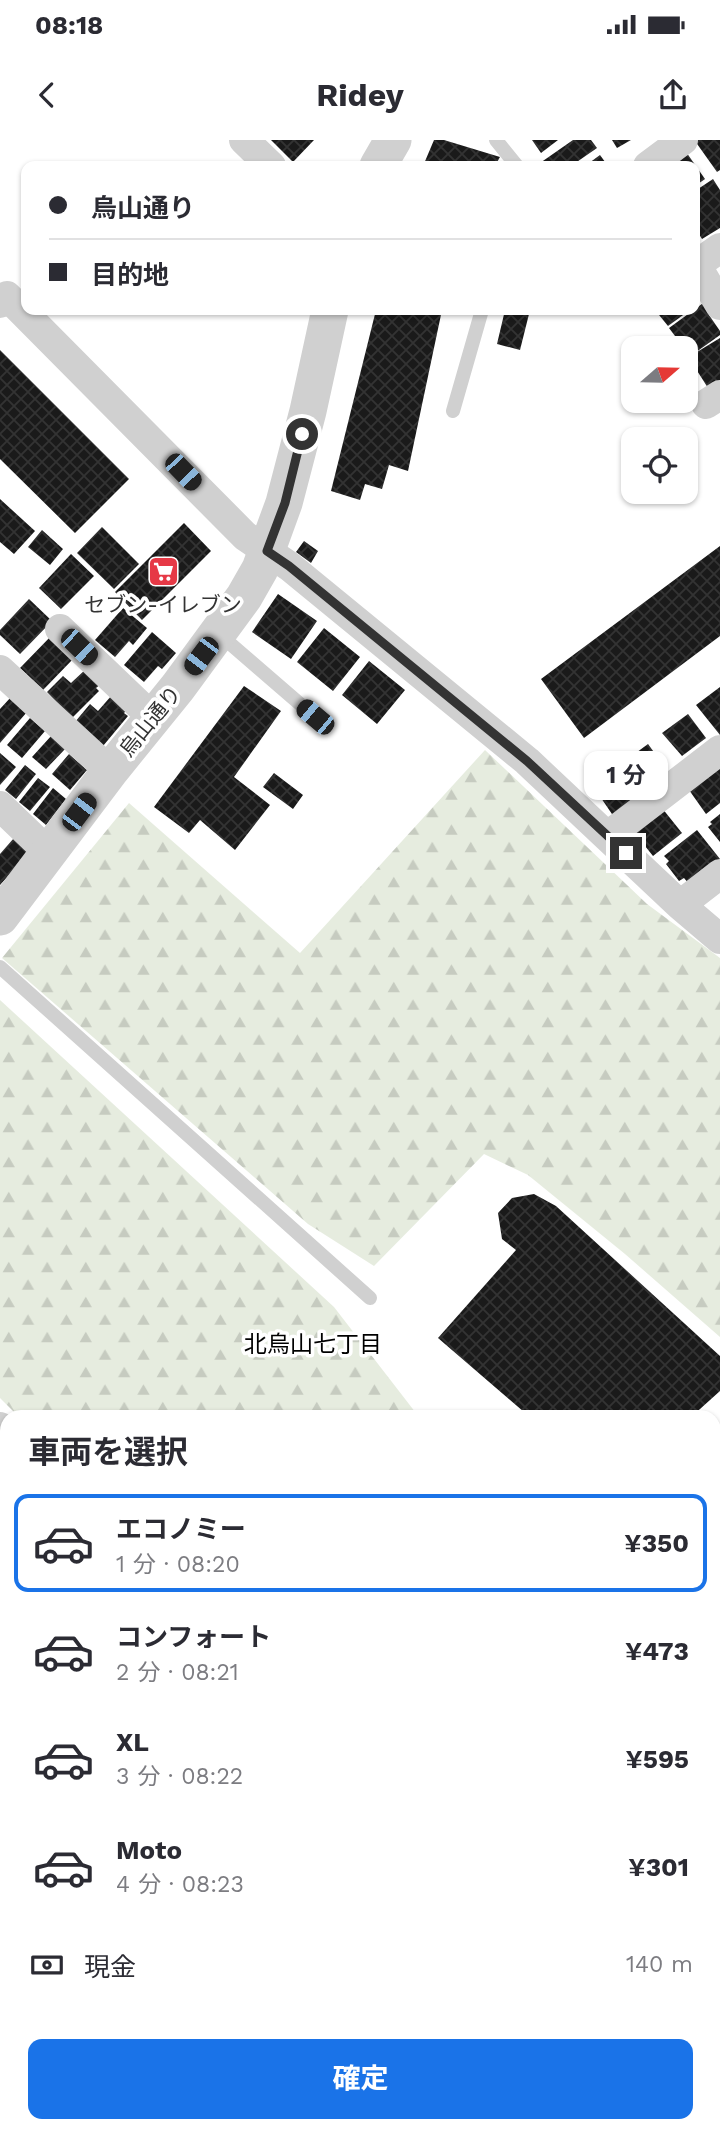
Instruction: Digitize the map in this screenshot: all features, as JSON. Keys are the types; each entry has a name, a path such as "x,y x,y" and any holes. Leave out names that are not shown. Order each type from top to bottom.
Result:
{"street":[{"path":"244,140 266,161"},
{"path":"381,161 393,140"},
{"path":"655,161 683,140"},
{"path":"704,259 720,305"},
{"path":"2,296 21,315"},
{"path":"21,315 245,536 289,566 506,744 720,939"},
{"name":"烏山通り","path":"0,917 218,633 260,569 285,503 329,315"},
{"path":"60,629 153,718"},
{"path":"0,670 110,771"},
{"path":"608,836 720,750"},
{"path":"0,806 49,853"},
{"path":"680,905 720,874"}],"lane":[{"path":"496,140 513,161"},
{"path":"453,411 481,315"},
{"path":"218,633 315,717"},
{"path":"0,967 370,1298"}],"green space":[{"path":"485,750 647,904 720,958 720,1337 625,1254 528,1175 484,1154 374,1266 308,1224 2,958 129,803 300,953"},
{"path":"0,1000 334,1307 414,1410 12,1410 0,1398"}],"building":[{"path":"271,140 314,140 294,161"},
{"path":"434,140 444,140 500,157 498,161 425,161"},
{"path":"532,140 558,140 541,153"},
{"path":"573,140 591,140 597,148 578,161 543,161"},
{"path":"612,140 631,140 617,148"},
{"path":"696,140 720,140 720,170 717,172"},
{"path":"684,149 692,161 666,161"},
{"path":"600,155 604,161 592,161"},
{"path":"713,179 720,190 720,228 702,239 700,236 700,188"},
{"path":"706,301 714,312 709,315 720,335 698,351 698,336 675,336 669,328 687,315 700,315 700,305"},
{"path":"375,315 441,315 408,471 389,465 382,489 365,484 360,500 331,491"},
{"path":"504,315 529,315 520,350 497,344"},
{"path":"659,315 683,315 668,326"},
{"path":"720,338 720,380 708,388 698,372 698,351"},
{"path":"0,350 129,479 75,533 0,459"},
{"path":"0,499 35,531 14,554 0,542"},
{"name":"セブン-イレブン","path":"184,523 211,551 142,620 115,592"},
{"path":"102,527 139,564 114,589 77,553"},
{"path":"42,530 63,549 50,565 28,547"},
{"path":"304,541 318,551 311,563 296,552"},
{"path":"720,546 720,636 584,738 541,679"},
{"path":"71,554 94,576 61,609 39,588"},
{"path":"278,594 317,621 291,659 252,632"},
{"path":"29,599 52,621 20,654 0,635 0,630"},
{"path":"123,608 147,628 133,645 129,641 115,657 95,640"},
{"path":"324,628 360,657 333,691 297,662"},
{"path":"152,632 176,653 162,669 158,666 144,682 124,665"},
{"path":"52,635 75,657 43,690 20,668"},
{"path":"369,661 405,690 377,724 342,695"},
{"path":"86,669 101,684 96,688 99,691 72,718 47,692 63,676 71,683"},
{"path":"244,686 281,711 234,777 270,805 235,850 200,820 189,833 154,807"},
{"path":"720,687 720,735 696,705"},
{"path":"112,695 128,709 124,713 128,716 103,746 75,722 90,704 98,711"},
{"path":"11,697 27,712 0,743 0,709"},
{"path":"688,714 706,738 682,756 662,733"},
{"path":"30,718 45,731 22,758 7,745"},
{"path":"52,735 66,748 46,769 32,757"},
{"path":"648,744 667,770 633,795 637,801 614,817 597,792 612,782 606,775"},
{"path":"0,753 16,767 0,785"},
{"path":"69,754 87,770 70,790 52,774"},
{"path":"25,765 36,774 16,799 5,790"},
{"path":"720,767 720,803 706,814 689,790"},
{"path":"274,773 303,795 293,809 263,787"},
{"path":"38,778 50,787 30,811 19,802"},
{"path":"53,788 66,799 46,825 33,814"},
{"path":"662,808 682,833 653,856 633,831"},
{"path":"720,814 720,842 708,827"},
{"path":"697,830 720,859 689,884 684,878 679,881 666,864 669,861 664,856"},
{"path":"14,838 30,852 0,885 0,854"},
{"path":"534,1194 556,1206 720,1356 720,1391 699,1410 522,1410 438,1338 516,1250 502,1239 498,1213 512,1198"}],"place":[{"name":"セブン-イレブン","path":"163,572"}],"district":[{"name":"北烏山七丁目","path":"313,1344"}],"route":[{"path":"302,434 285,503 267,551 289,566 527,761 626,853"}]}
